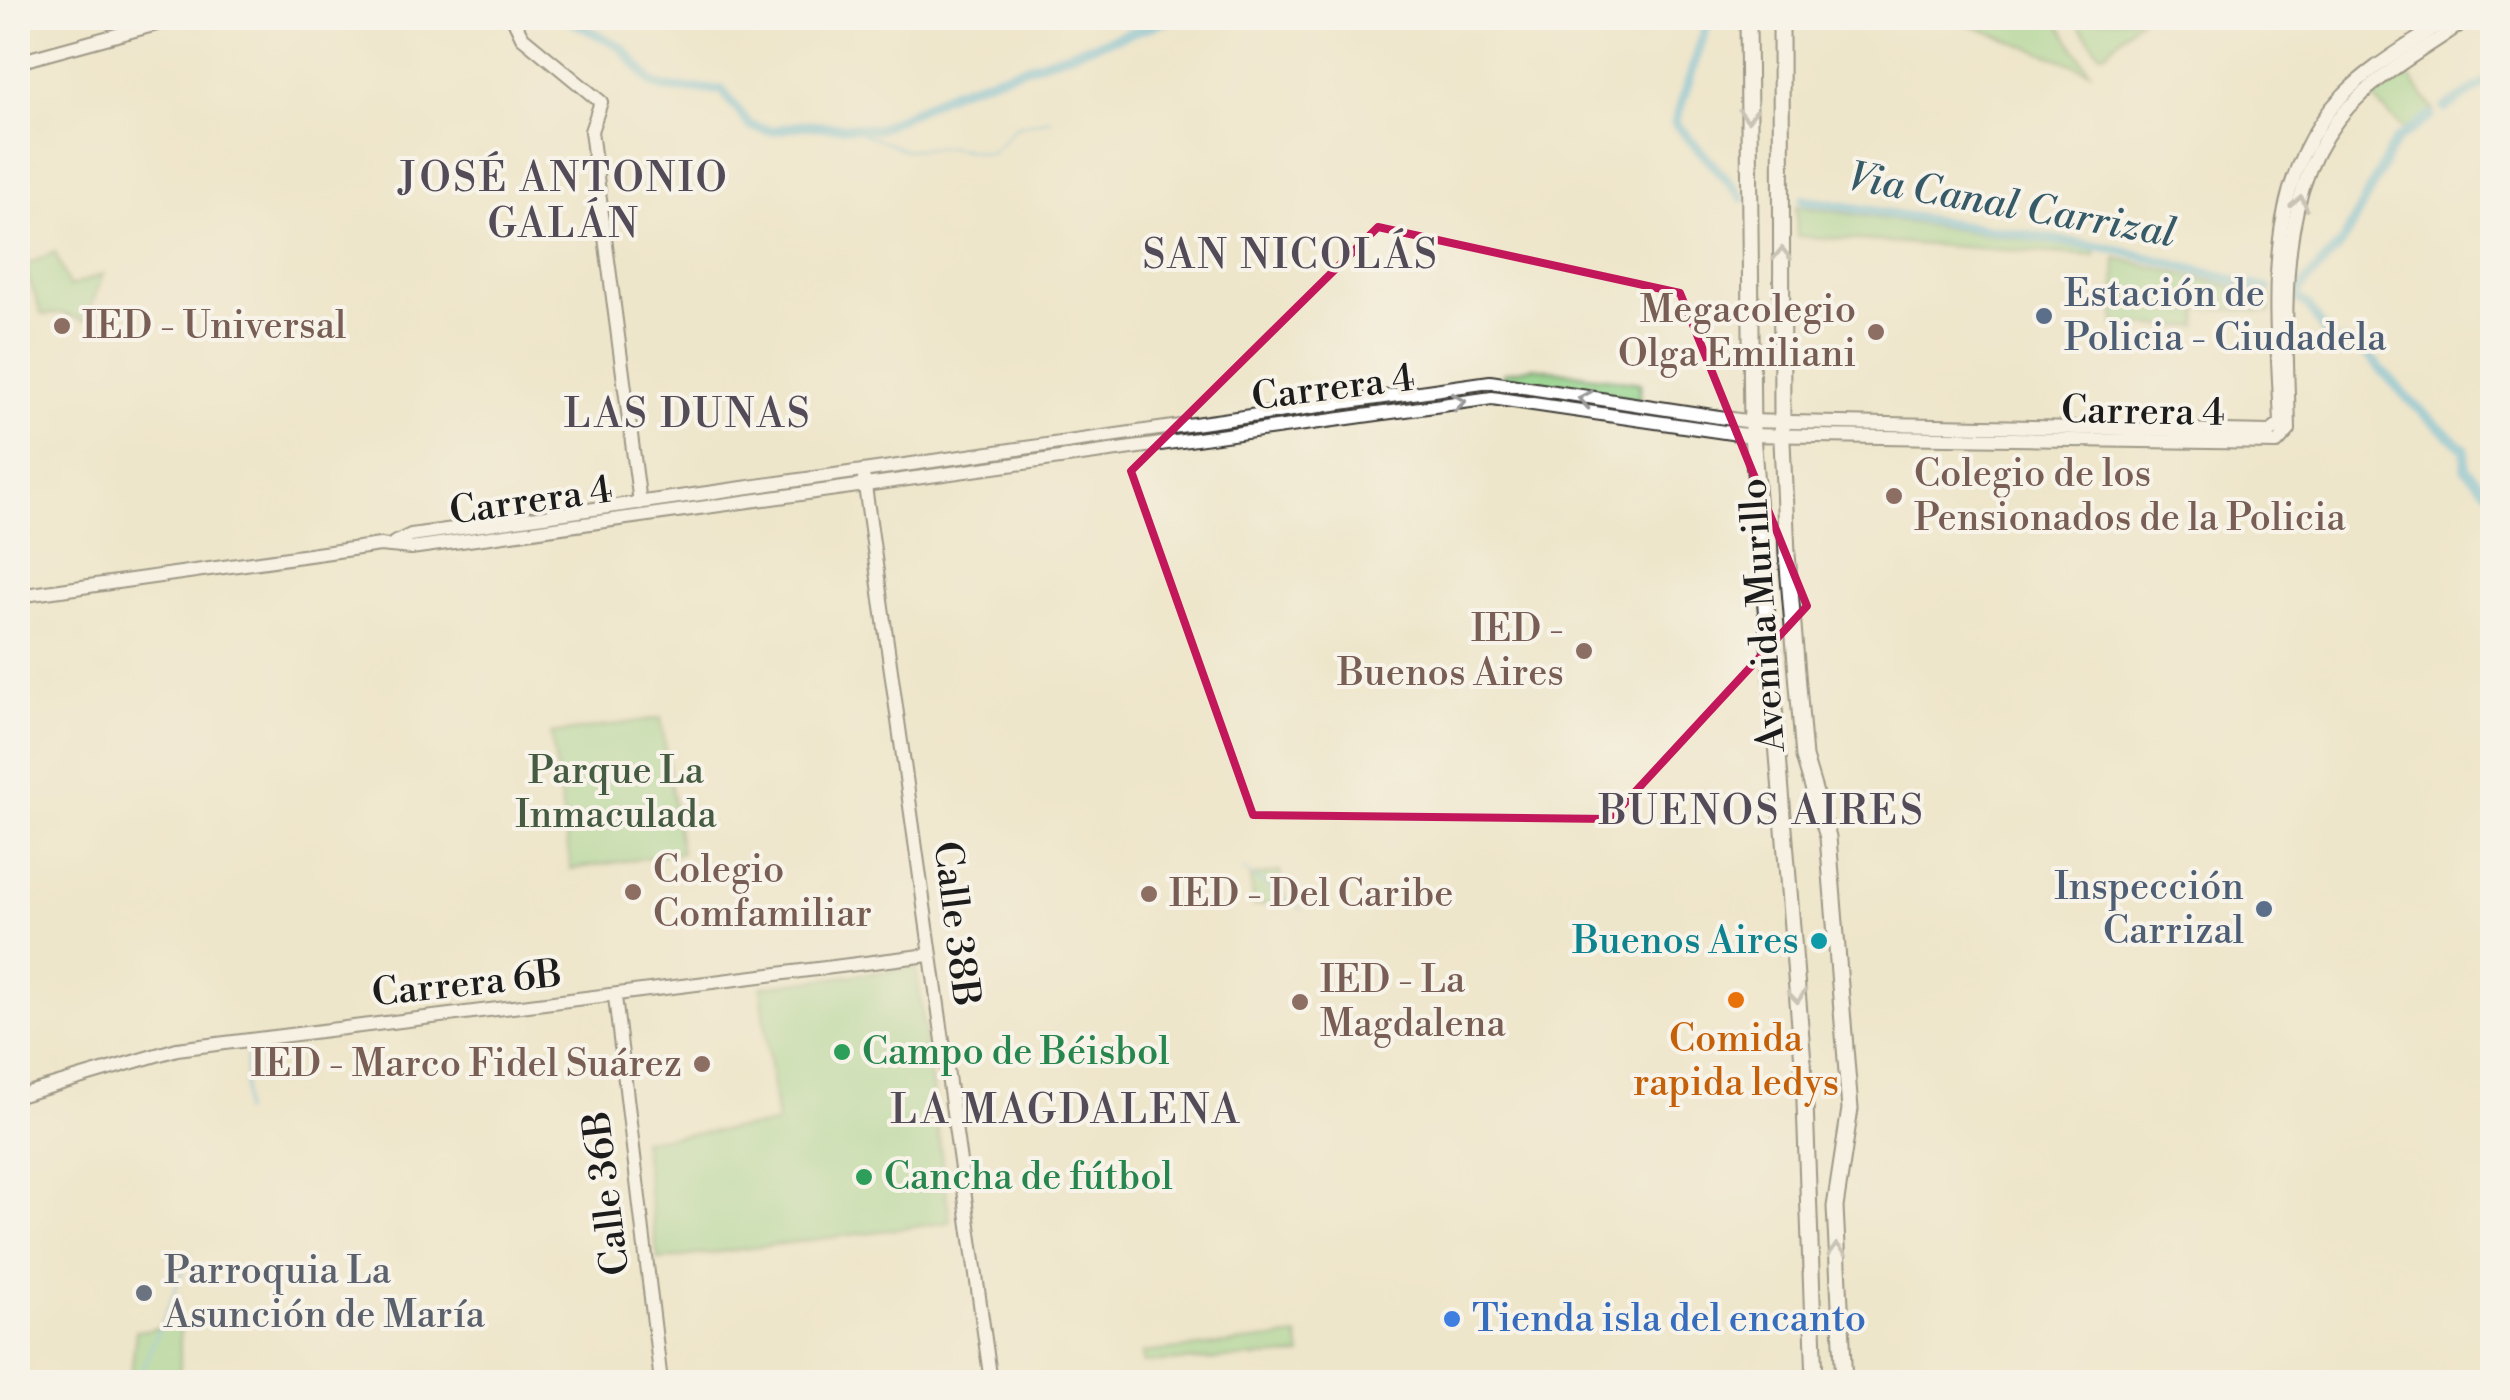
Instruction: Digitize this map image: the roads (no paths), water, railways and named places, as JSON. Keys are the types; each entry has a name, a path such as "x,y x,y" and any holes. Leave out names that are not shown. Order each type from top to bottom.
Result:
{"main road":[{"name":"Avenida Murillo","path":"1748,18 1752,428 1804,1075 1815,1382"},
{"name":"Avenida Murillo","path":"1781,18 1783,429 1804,757 1828,838 1850,1109 1835,1207 1844,1382"}],"street":[{"path":"18,62 179,18"},
{"path":"513,18 522,37 601,102 590,131 640,503"},
{"path":"2281,287 2284,212 2293,174 2317,127 2363,76 2448,18"},
{"path":"2281,287 2299,205 2325,139 2363,93 2469,18"},
{"name":"Carrera 4","path":"392,544 412,548 1490,382 1752,428 2281,434 2281,287"},
{"name":"Carrera 4","path":"18,596 392,544 412,535 640,503 864,478"},
{"name":"Calle 38B","path":"864,478 928,956 991,1382"},
{"name":"Carrera 6B","path":"18,1096 177,1049 928,956"},
{"name":"Calle 36B","path":"615,997 661,1382"}],"waterway":[{"path":"567,18 622,48 652,83 665,88 722,90 750,126 772,131 803,125 878,129 954,91 1175,18"},
{"path":"1709,18 1675,123 1743,198"},
{"name":"Via Canal Carrizal","path":"2445,108 2492,79"},
{"name":"Via Canal Carrizal","path":"2345,238 2396,140 2431,116"},
{"path":"846,127 905,150 949,147 984,153 992,152 1015,127 1050,119"},
{"name":"Via Canal Carrizal","path":"1803,200 2119,250 2268,289"},
{"name":"Via Canal Carrizal","path":"2329,338 2308,306 2293,296 2341,244"},
{"name":"Via Canal Carrizal","path":"2341,342 2366,353 2416,407 2465,449 2465,468 2486,489"},
{"path":"1243,870 1301,909"},
{"path":"243,1112 247,1047"},
{"path":"137,1382 191,1252"}],"place":[{"name":"Estación de Policia - Ciudadela","path":"2044,316"},
{"name":"IED - Universal","path":"62,326"},
{"name":"Megacolegio Olga Emiliani","path":"1876,332"},
{"name":"Colegio de los Pensionados de la Policia","path":"1894,496"},
{"name":"IED - Buenos Aires","path":"1584,651"},
{"name":"Colegio Comfamiliar","path":"633,892"},
{"name":"IED - Del Caribe","path":"1149,894"},
{"name":"Inspección Carrizal","path":"2264,909"},
{"name":"Buenos Aires","path":"1819,941"},
{"name":"Comida rapida ledys","path":"1736,1000"},
{"name":"IED - La Magdalena","path":"1300,1002"},
{"name":"Campo de Béisbol","path":"842,1052"},
{"name":"IED - Marco Fidel Suárez","path":"702,1064"},
{"name":"Cancha de fútbol","path":"864,1177"},
{"name":"Parroquia La Asunción de María","path":"144,1293"},
{"name":"Tienda isla del encanto","path":"1452,1319"}],"district":[{"name":"JOSÉ ANTONIO GALÁN","path":"564,202"},
{"name":"SAN NICOLÁS","path":"1291,256"},
{"name":"LAS DUNAS","path":"688,415"},
{"name":"BUENOS AIRES","path":"1762,812"},
{"name":"LA MAGDALENA","path":"1066,1111"}],"park label":[{"name":"Parque La Inmaculada","path":"616,793"}]}
